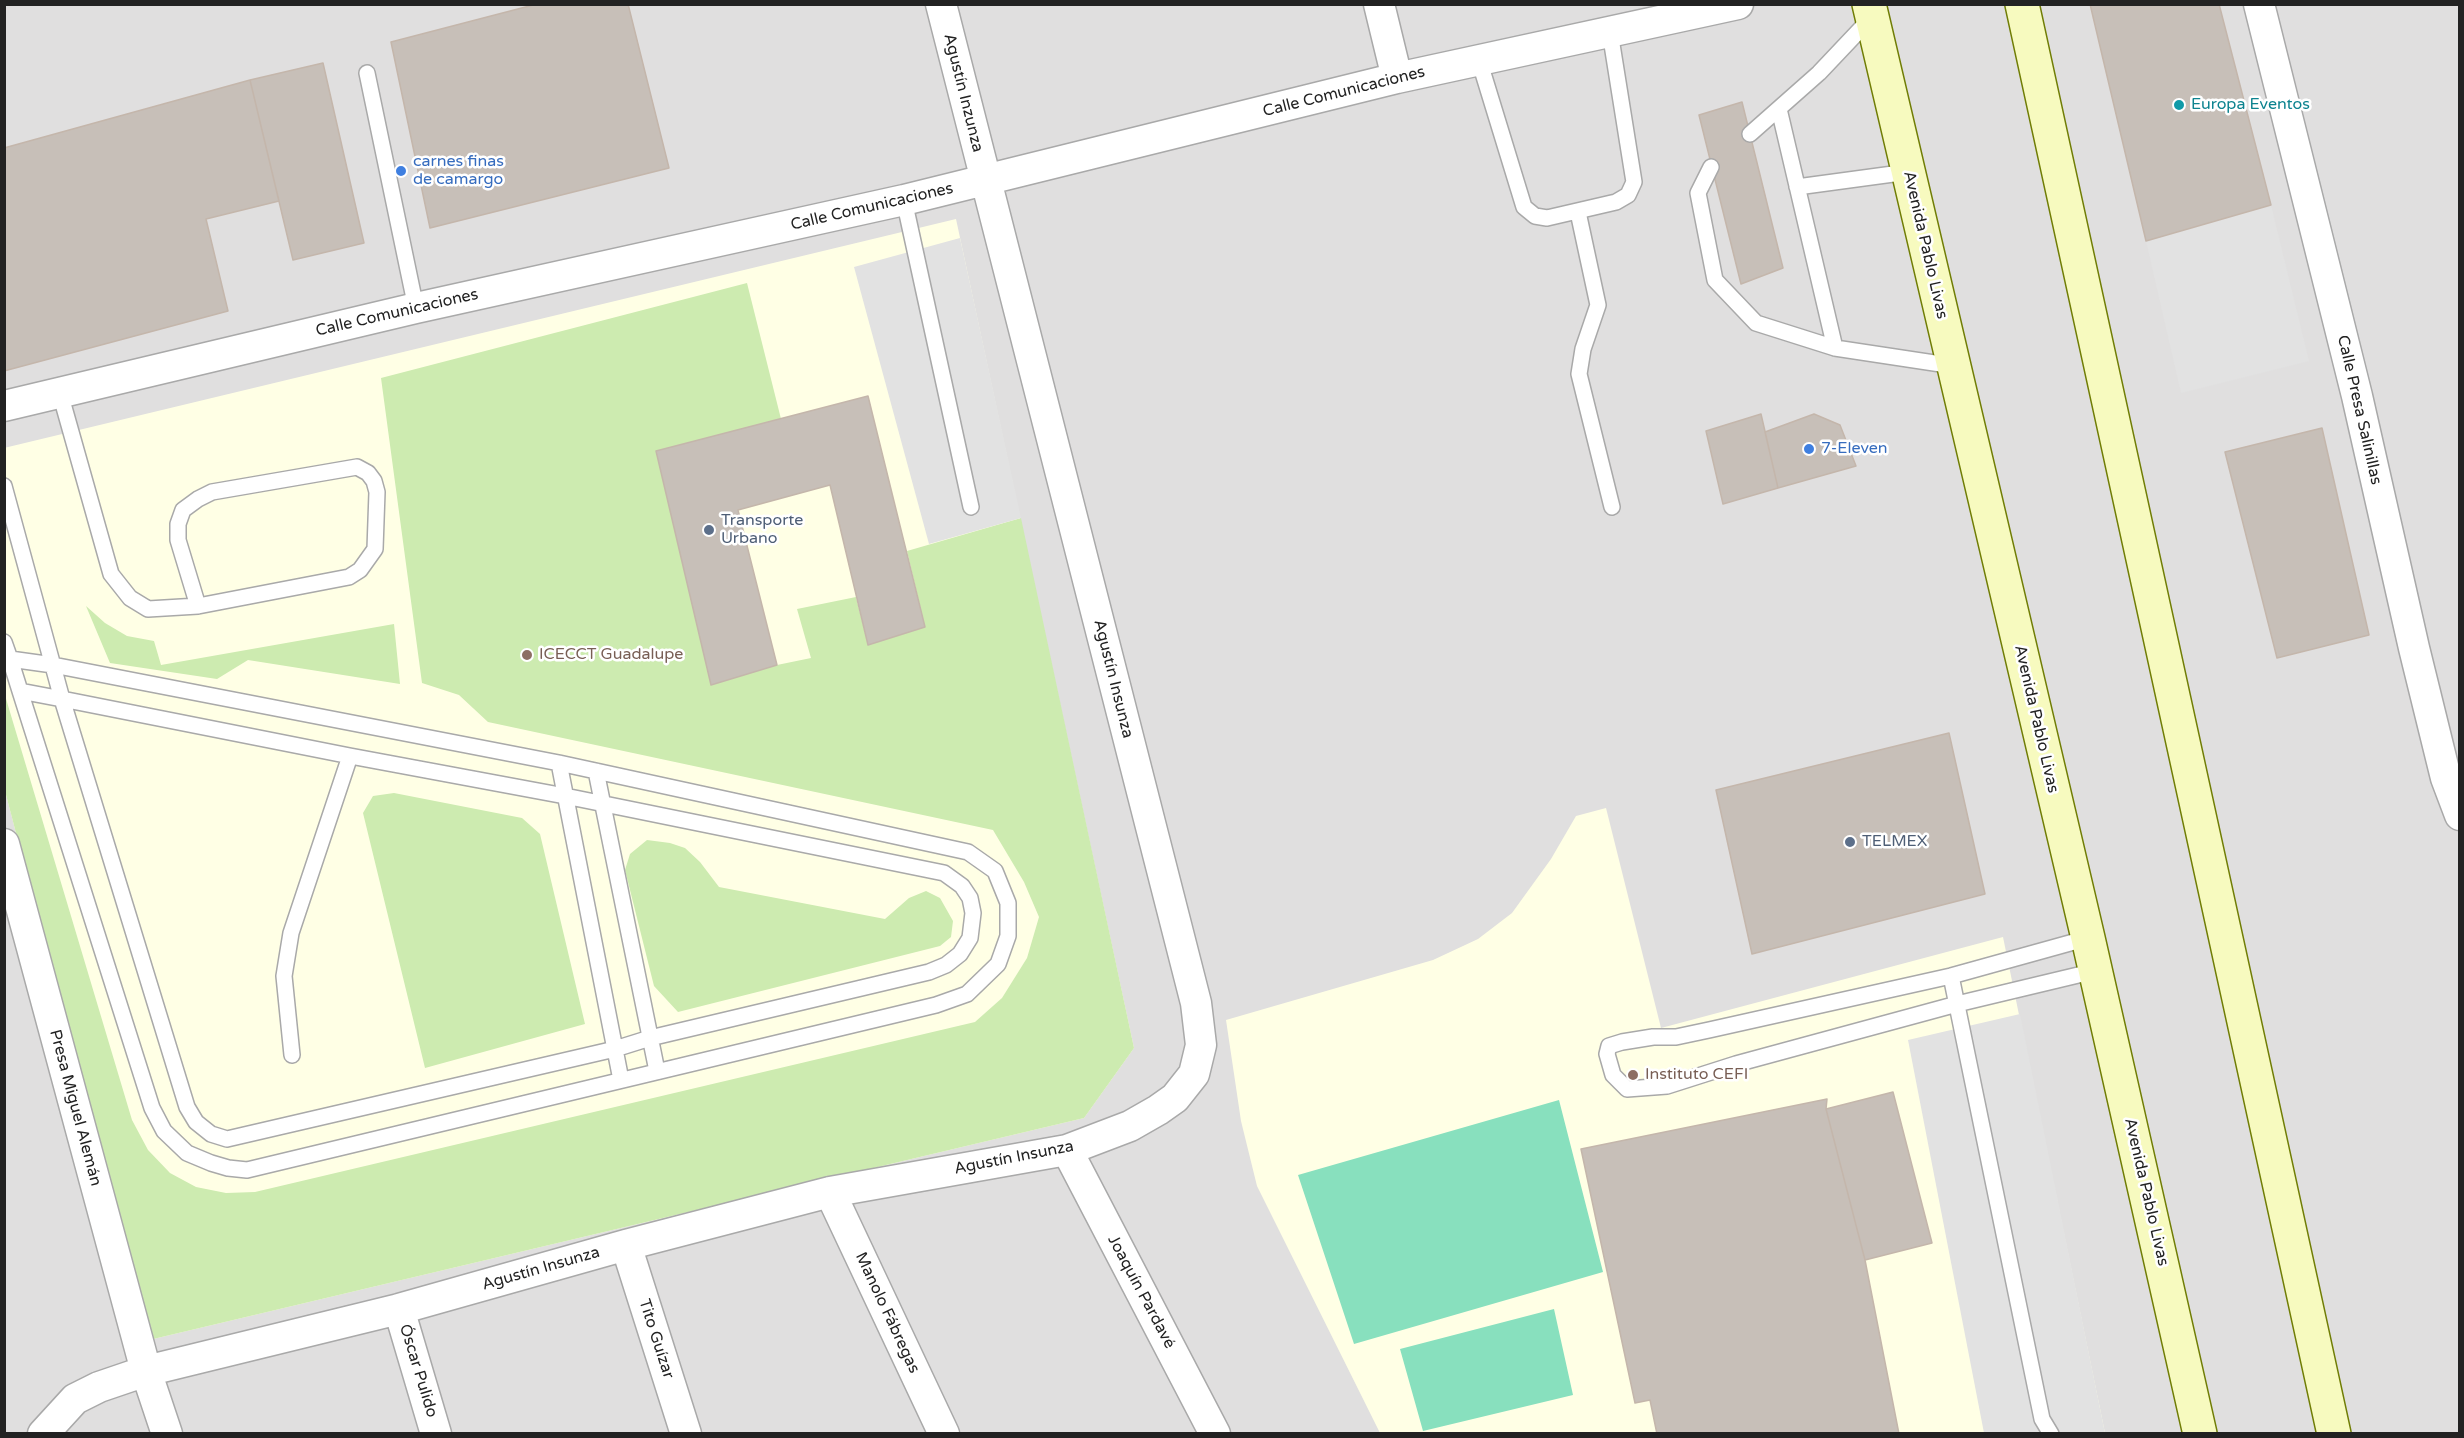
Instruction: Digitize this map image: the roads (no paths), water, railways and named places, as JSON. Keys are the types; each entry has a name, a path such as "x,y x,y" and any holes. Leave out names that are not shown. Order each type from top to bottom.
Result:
{"main road":[{"path":"2022,4 2334,1434"},
{"name":"Avenida Pablo Livas","path":"1870,11 2088,938 2200,1434"}],"street":[{"name":"Agustín Inzunza","path":"941,4 986,181"},
{"path":"1379,4 1397,78"},
{"name":"Calle Comunicaciones","path":"4,406 416,308 986,181 1397,78 1738,4"},
{"name":"Calle Presa Salinillas","path":"2259,4 2357,396 2443,768 2460,815"},
{"name":"Agustín Insunza","path":"43,1434 75,1400 99,1387 146,1371 399,1309 626,1245 830,1192 1067,1150 1130,1126 1175,1098 1194,1074 1201,1045 1196,1004 986,181"},
{"name":"Presa Miguel Alemán","path":"4,844 146,1371 166,1434"},
{"name":"Joaquín Pardavé","path":"1067,1150 1215,1434"},
{"name":"Manolo Fábregas","path":"830,1192 944,1434"},
{"name":"Tito Guízar","path":"626,1245 686,1434"},
{"name":"Óscar Pulido","path":"399,1309 436,1434"}],"lane":[{"path":"1750,134 1819,73 1870,11"},
{"path":"1479,60 1524,207 1535,216 1547,218 1578,212 1616,202 1628,195 1634,182 1610,32"},
{"path":"367,73 416,308"},
{"path":"1779,109 1835,348"},
{"path":"1712,167 1698,193 1715,280 1756,323 1835,348 1954,366"},
{"path":"1797,188 1908,172"},
{"path":"904,200 971,507"},
{"path":"1578,212 1598,305 1583,349 1579,374 1612,507"},
{"path":"60,393 111,574 130,598 148,609 198,606 349,577 360,570 375,549 377,492 374,481 368,472 357,467 212,492 198,499 183,510 178,524 178,540 198,606"},
{"path":"4,486 62,699 187,1107 196,1122 211,1134 227,1140 615,1050 650,1038 929,972 946,965 960,954 970,938 973,913 970,898 962,886 944,873 565,796 350,756 62,699 20,691"},
{"path":"4,642 152,1108 164,1131 187,1153 228,1168 247,1170 936,1005 967,994 998,964 1008,936 1008,903 995,872 968,852 559,763 53,665 10,659"},
{"path":"292,1055 284,976 291,933 350,756"},
{"path":"559,763 621,1080"},
{"path":"596,771 657,1071"},
{"path":"2088,938 1951,975 1709,1030 1676,1037 1653,1037 1622,1042 1609,1046 1607,1054 1613,1075 1628,1089 1667,1086 1736,1064 1957,1004 2095,971"},
{"path":"1951,975 2042,1419 2051,1434"}],"place":[{"name":"Europa Eventos","path":"2179,105"},
{"name":"carnes finas de camargo","path":"401,171"},
{"name":"7-Eleven","path":"1809,449"},
{"name":"Transporte Urbano","path":"709,530"},
{"name":"ICECCT Guadalupe","path":"527,655"},
{"name":"TELMEX","path":"1850,842"},
{"name":"Instituto CEFI","path":"1633,1075"}]}
